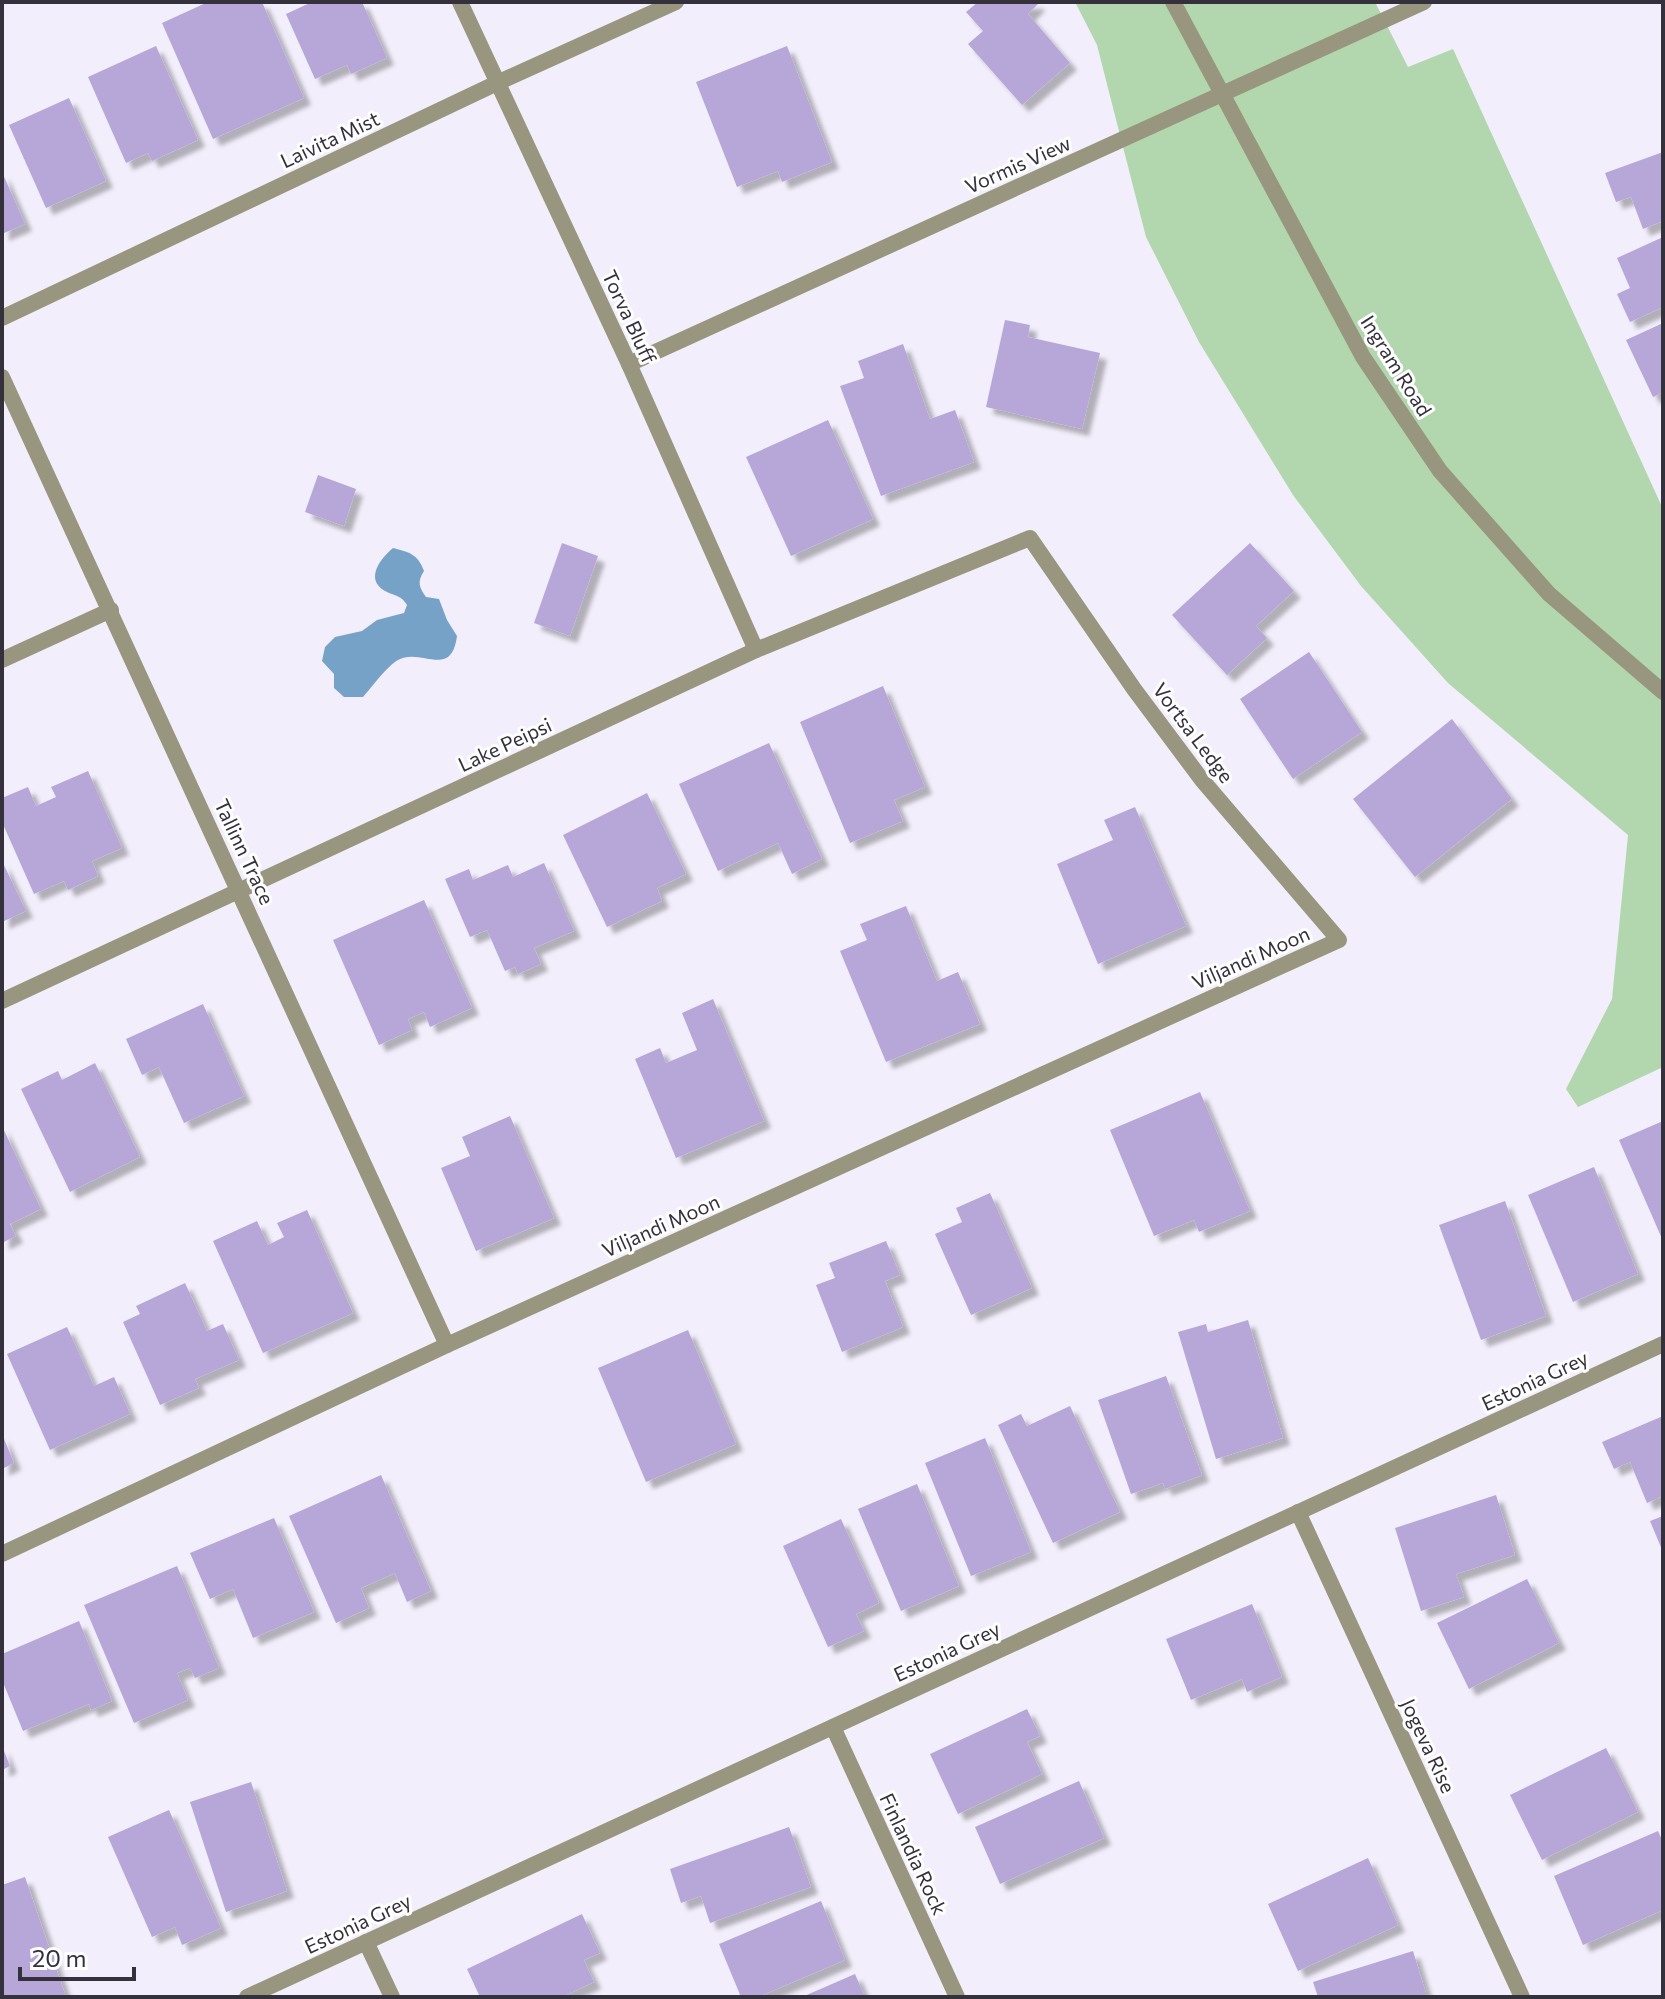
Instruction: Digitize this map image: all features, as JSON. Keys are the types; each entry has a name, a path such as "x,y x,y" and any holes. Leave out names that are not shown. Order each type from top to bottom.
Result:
{"street":[{"name":"Torva Bluff","path":"460,2 629,364 756,650"},
{"name":"Laivita Mist","path":"2,318 497,83 676,2"},
{"name":"Ingram Road","path":"1173,2 1363,357 1440,471 1549,594 1663,692"},
{"name":"Vormis View","path":"629,364 1424,2"},
{"name":"Tallinn Trace","path":"2,377 447,1345"},
{"name":"Lake Peipsi","path":"2,1001 756,650 1030,538"},
{"name":"Vortsa Ledge","path":"1030,538 1134,689 1202,780 1339,940"},
{"path":"2,660 111,610"},
{"name":"Viljandi Moon","path":"2,1554 447,1345 1339,940"},
{"name":"Estonia Grey","path":"247,1997 1663,1344"},
{"name":"Jogeva Rise","path":"1298,1512 1522,1997"},
{"name":"Finlandia Rock","path":"833,1727 957,1997"},
{"path":"366,1942 392,1997"}],"green space":[{"path":"1075,2 1375,2 1408,67 1453,49 1663,509 1663,1067 1578,1107 1566,1089 1612,999 1628,835 1448,683 1361,586 1293,495 1199,342 1146,237 1097,45"}],"water":[{"path":"393,548 412,555 422,565 424,571 420,587 426,597 439,599 457,636 454,649 442,660 407,657 398,660 363,697 344,697 334,688 334,674 322,661 325,647 335,637 362,631 377,620 404,613 405,602 385,591 376,581 380,563"}],"building":[{"path":"208,2 262,2 304,98 213,139 162,23"},
{"path":"312,2 362,2 387,58 351,74 347,65 315,79 286,14"},
{"path":"978,2 1036,2 1038,4 1028,14 1070,63 1022,105 968,44 983,31 966,12"},
{"path":"156,46 198,140 152,161 148,153 126,163 88,77"},
{"path":"787,46 832,162 782,182 778,171 737,187 696,82"},
{"path":"69,98 106,181 46,208 9,125"},
{"path":"1663,152 1663,221 1643,229 1631,197 1616,202 1605,173"},
{"path":"2,172 25,224 2,234"},
{"path":"1663,237 1663,307 1630,322 1617,294 1630,288 1617,258"},
{"path":"1005,320 1030,325 1028,337 1100,353 1082,429 986,407"},
{"path":"1663,323 1663,392 1653,397 1626,340"},
{"path":"903,344 930,419 955,410 974,462 881,496 840,386 864,378 858,361"},
{"path":"828,420 873,519 791,556 746,457"},
{"path":"318,475 356,489 344,526 305,512"},
{"path":"562,543 598,556 570,636 534,623"},
{"path":"1250,543 1294,591 1256,626 1267,638 1227,675 1172,615"},
{"path":"1309,652 1362,732 1293,779 1240,699"},
{"path":"883,686 925,787 894,800 903,821 850,843 800,722"},
{"path":"1452,719 1512,799 1415,877 1353,799"},
{"path":"769,743 822,859 792,874 778,843 718,871 679,784"},
{"path":"88,771 122,848 92,861 98,876 68,890 64,881 34,894 2,822 2,798 28,787 36,806 56,797 51,787"},
{"path":"647,793 686,874 657,888 662,901 607,927 563,835"},
{"path":"1135,807 1186,926 1098,964 1057,864 1113,840 1104,820"},
{"path":"2,861 26,911 2,922"},
{"path":"544,863 574,931 534,948 541,964 518,974 515,967 505,971 487,930 470,937 445,879 469,869 473,880 508,865 513,877"},
{"path":"424,900 472,1008 430,1027 424,1012 408,1019 412,1030 379,1045 333,940"},
{"path":"906,906 937,981 958,972 980,1024 886,1062 840,951 867,940 860,924"},
{"path":"713,999 764,1121 676,1158 635,1059 660,1048 666,1063 697,1050 682,1013"},
{"path":"203,1004 244,1096 184,1123 159,1067 142,1075 126,1039"},
{"path":"95,1063 140,1157 70,1192 21,1089 58,1071 62,1080"},
{"path":"1200,1092 1250,1211 1199,1232 1194,1220 1154,1236 1110,1130"},
{"path":"510,1116 554,1218 476,1251 441,1168 470,1156 462,1137"},
{"path":"1663,1121 1663,1241 1619,1140"},
{"path":"2,1126 41,1209 10,1224 16,1236 2,1243"},
{"path":"1594,1167 1638,1274 1573,1302 1528,1195"},
{"path":"990,1193 1032,1288 971,1315 935,1234 962,1222 956,1208"},
{"path":"1505,1201 1546,1316 1481,1340 1439,1225"},
{"path":"307,1210 353,1313 263,1353 213,1241 257,1221 268,1245 284,1237 277,1223"},
{"path":"886,1241 900,1275 885,1281 903,1327 842,1352 816,1285 835,1278 829,1263"},
{"path":"185,1283 207,1331 223,1324 239,1360 195,1379 199,1388 160,1405 123,1322 140,1314 136,1306"},
{"path":"1248,1320 1283,1438 1216,1459 1178,1332 1206,1324 1208,1332"},
{"path":"67,1327 94,1386 114,1377 130,1414 50,1450 7,1354"},
{"path":"688,1330 736,1444 646,1482 598,1368"},
{"path":"1166,1376 1202,1475 1165,1489 1163,1483 1131,1494 1098,1400"},
{"path":"1070,1406 1120,1512 1053,1543 998,1425 1021,1414 1027,1426"},
{"path":"1663,1416 1663,1496 1647,1503 1630,1462 1614,1469 1602,1442"},
{"path":"2,1434 14,1463 2,1469"},
{"path":"985,1438 1031,1552 971,1576 925,1463"},
{"path":"381,1475 431,1591 407,1602 395,1573 361,1588 369,1608 336,1623 289,1516"},
{"path":"917,1484 959,1586 901,1611 858,1509"},
{"path":"1496,1495 1515,1555 1456,1574 1464,1597 1421,1611 1395,1528"},
{"path":"1663,1516 1663,1552 1650,1521"},
{"path":"274,1518 314,1612 253,1638 233,1589 210,1599 190,1553"},
{"path":"841,1519 879,1603 856,1614 864,1631 828,1647 783,1546"},
{"path":"177,1566 219,1668 195,1678 190,1668 177,1673 188,1700 134,1723 84,1605"},
{"path":"1527,1579 1559,1643 1469,1689 1437,1623"},
{"path":"1252,1604 1282,1677 1247,1692 1242,1679 1191,1700 1166,1639"},
{"path":"79,1621 112,1701 91,1710 89,1704 23,1731 2,1680 2,1654"},
{"path":"1027,1709 1040,1736 1027,1742 1042,1774 958,1814 930,1754"},
{"path":"2,1746 10,1766 2,1770"},
{"path":"1606,1748 1638,1812 1542,1860 1510,1795"},
{"path":"1079,1781 1104,1838 1000,1884 975,1827"},
{"path":"251,1782 287,1891 226,1912 190,1802"},
{"path":"169,1810 221,1928 182,1945 175,1927 152,1937 108,1837"},
{"path":"789,1827 811,1887 710,1923 701,1896 681,1903 670,1869"},
{"path":"1658,1831 1663,1842 1663,1910 1583,1945 1554,1876"},
{"path":"1368,1858 1398,1925 1298,1971 1268,1904"},
{"path":"25,1877 66,1997 2,1997 2,1885"},
{"path":"821,1901 845,1960 758,1997 741,1997 719,1944"},
{"path":"582,1914 600,1953 584,1960 594,1982 562,1997 480,1997 467,1969"},
{"path":"1413,1951 1427,1997 1318,1997 1313,1982"},
{"path":"855,1974 865,1997 802,1997"}]}
